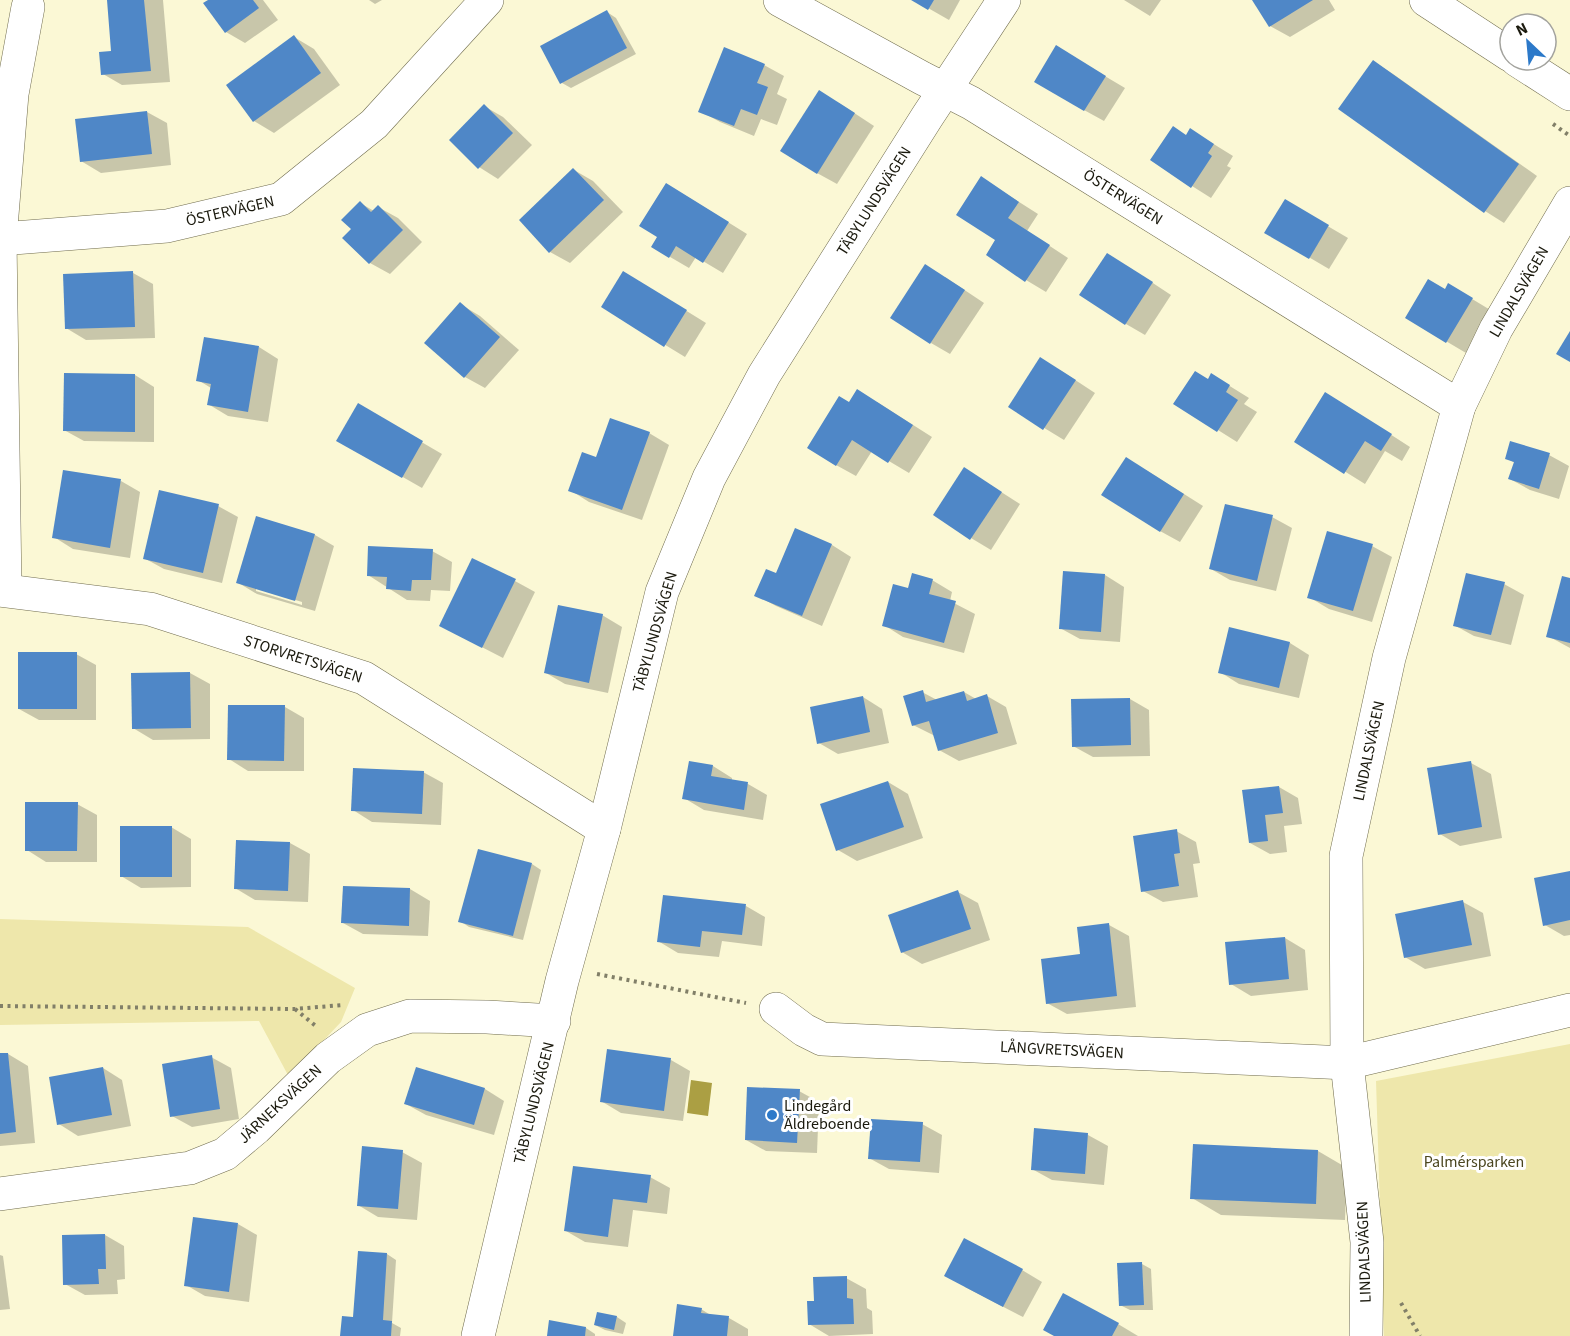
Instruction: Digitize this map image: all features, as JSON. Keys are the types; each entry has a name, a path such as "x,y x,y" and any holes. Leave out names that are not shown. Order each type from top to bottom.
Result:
{"street":[{"name":"ÖSTERVÄGEN","path":"0,239 167,226 281,199 374,124 487,0"},
{"name":"ÖSTERVÄGEN","path":"780,0 971,103 1459,406"},
{"name":"TÄBYLUNDSVÄGEN","path":"478,1336 562,981 604,829 662,592 709,478 765,375 945,89 1004,0"},
{"path":"1426,0 1498,47"},
{"path":"2,590 0,239 12,94 28,7"},
{"path":"1536,72 1570,94"},
{"name":"LINDALSVÄGEN","path":"1366,1336 1367,1242 1347,1063 1346,856 1389,658 1459,406 1496,329 1570,203"},
{"name":"STORVRETSVÄGEN","path":"2,590 150,609 364,678 604,829"},
{"name":"LÅNGVRETSVÄGEN","path":"776,1009 804,1030 822,1039 1347,1063 1570,1010"},
{"name":"JÄRNEKSVÄGEN","path":"0,1194 190,1168 225,1154 256,1128 328,1058 367,1030 410,1016 554,1021"}],"path":[{"path":"593,985 600,963"},
{"path":"596,974 776,1009"},
{"path":"0,1006 294,1009 351,1004"}],"green space":[{"path":"0,919 248,927 355,988 341,1022 289,1077 259,1021 0,1025"},
{"name":"Palmérsparken","path":"1570,1044 1570,1336 1384,1336 1376,1081"}],"shaded area":[{"path":"691,1080 712,1083 708,1116 687,1113"}],"building":[{"path":"107,0 144,0 151,71 101,75 99,52 111,51"},
{"path":"208,0 253,0 259,8 225,33 203,3"},
{"path":"911,0 934,0 928,10"},
{"path":"1252,0 1313,0 1269,27"},
{"path":"607,10 627,48 560,84 540,46"},
{"path":"294,35 321,73 253,122 226,85"},
{"path":"1056,45 1106,76 1084,111 1034,82"},
{"path":"724,47 765,64 757,83 768,87 757,115 741,109 734,126 698,112"},
{"path":"1373,60 1519,164 1484,213 1338,109"},
{"path":"819,90 855,113 817,174 780,151"},
{"path":"484,104 513,133 478,169 449,140"},
{"path":"147,111 152,154 80,162 75,119"},
{"path":"1173,126 1186,135 1190,128 1214,144 1208,153 1212,156 1191,188 1150,160"},
{"path":"573,168 604,200 549,253 519,220"},
{"path":"981,176 1019,202 1008,218 1050,245 1025,282 986,255 995,240 956,215"},
{"path":"666,183 729,222 703,263 676,246 669,258 651,247 657,237 639,226"},
{"path":"1285,199 1329,225 1309,259 1264,233"},
{"path":"360,201 371,212 378,205 403,230 369,264 342,238 351,229 341,220"},
{"path":"1107,253 1153,282 1125,325 1079,295"},
{"path":"925,264 965,290 930,344 890,318"},
{"path":"133,271 135,327 65,329 63,274"},
{"path":"623,271 687,310 664,347 601,307"},
{"path":"1428,279 1445,289 1448,283 1473,298 1446,343 1405,318"},
{"path":"460,302 500,337 464,378 424,343"},
{"path":"1570,331 1570,362 1556,354"},
{"path":"204,337 259,346 248,412 207,405 211,384 196,381"},
{"path":"1040,357 1076,380 1043,430 1008,407"},
{"path":"1195,371 1208,379 1211,373 1230,385 1226,392 1238,400 1217,432 1173,404"},
{"path":"64,373 135,374 135,432 63,431"},
{"path":"857,389 913,425 888,463 852,440 836,466 807,448 839,396 849,402"},
{"path":"1325,392 1392,434 1381,451 1365,441 1344,474 1294,442"},
{"path":"358,403 423,441 402,478 336,441"},
{"path":"610,418 650,432 622,510 568,491 582,452 596,457"},
{"path":"1510,441 1550,453 1539,489 1508,479 1514,462 1505,459"},
{"path":"1126,457 1184,494 1160,532 1101,495"},
{"path":"964,467 1002,492 970,540 933,515"},
{"path":"63,470 121,479 110,548 52,538"},
{"path":"159,490 219,504 203,573 143,559"},
{"path":"1225,504 1273,515 1257,581 1209,569"},
{"path":"256,516 315,534 295,601 236,583"},
{"path":"795,528 832,544 802,616 754,596 766,569 776,573"},
{"path":"1327,531 1373,544 1353,611 1307,598"},
{"path":"368,546 433,549 431,580 412,580 411,591 386,589 387,577 367,576"},
{"path":"472,558 516,579 482,648 439,626"},
{"path":"1063,571 1105,574 1101,632 1059,629"},
{"path":"912,573 933,579 929,594 956,601 944,643 882,626 893,584 908,588"},
{"path":"1466,573 1505,582 1491,635 1453,626"},
{"path":"1562,576 1570,578 1570,643 1546,637"},
{"path":"558,605 603,614 589,683 544,673"},
{"path":"1229,627 1290,642 1279,688 1218,673"},
{"path":"18,652 77,652 77,709 18,709"},
{"path":"190,672 191,728 132,729 131,673"},
{"path":"923,690 926,702 964,691 967,701 987,694 998,733 938,751 929,721 912,726 903,696"},
{"path":"863,696 870,732 817,744 810,707"},
{"path":"1130,698 1131,745 1072,747 1071,699"},
{"path":"228,705 285,705 284,761 227,760"},
{"path":"689,761 713,765 711,776 748,782 744,810 682,799"},
{"path":"1471,761 1482,827 1438,835 1427,768"},
{"path":"353,768 424,771 422,814 351,811"},
{"path":"888,781 904,827 836,851 820,804"},
{"path":"1279,786 1283,813 1265,815 1268,841 1249,843 1242,790"},
{"path":"25,802 78,802 77,851 25,851"},
{"path":"120,826 172,826 172,877 120,877"},
{"path":"1177,829 1180,853 1174,854 1179,886 1141,892 1133,836"},
{"path":"236,840 290,842 288,891 234,889"},
{"path":"478,849 532,863 513,936 458,922"},
{"path":"1570,871 1570,920 1543,926 1534,878"},
{"path":"343,886 410,888 409,926 341,923"},
{"path":"958,890 971,929 901,953 888,915"},
{"path":"663,895 746,904 742,935 702,931 700,947 657,942"},
{"path":"1463,900 1472,945 1404,958 1395,914"},
{"path":"1109,923 1117,996 1046,1004 1041,959 1080,954 1077,927"},
{"path":"1285,937 1289,979 1229,985 1225,942"},
{"path":"607,1049 671,1058 664,1111 600,1102"},
{"path":"0,1053 8,1053 16,1132 0,1134"},
{"path":"212,1055 220,1109 170,1117 162,1064"},
{"path":"103,1067 112,1115 57,1125 49,1077"},
{"path":"416,1067 485,1088 474,1125 404,1104"},
{"name":"Lindegård Äldreboende","path":"747,1087 800,1089 797,1143 745,1140"},
{"path":"871,1119 923,1122 920,1162 868,1159"},
{"path":"1034,1128 1088,1133 1085,1174 1031,1170"},
{"path":"1193,1144 1318,1150 1316,1204 1190,1199"},
{"path":"362,1146 403,1150 398,1209 357,1206"},
{"path":"573,1166 651,1175 647,1203 613,1199 608,1237 564,1231"},
{"path":"193,1217 238,1223 229,1292 184,1286"},
{"path":"105,1234 106,1269 98,1269 99,1284 63,1285 62,1235"},
{"path":"964,1238 1023,1269 1003,1307 944,1276"},
{"path":"358,1251 387,1253 383,1320 392,1321 391,1336 340,1336 342,1316 353,1317"},
{"path":"1142,1262 1144,1305 1119,1306 1117,1263"},
{"path":"847,1276 847,1298 853,1299 854,1324 808,1325 807,1301 814,1301 813,1277"},
{"path":"1063,1293 1119,1323 1112,1336 1054,1336 1043,1330"},
{"path":"677,1304 702,1308 701,1313 729,1316 727,1336 673,1336"},
{"path":"597,1312 617,1316 614,1330 594,1325"},
{"path":"549,1320 586,1327 585,1336 547,1336"}],"place":[{"name":"Lindegård Äldreboende","path":"772,1115"}]}
